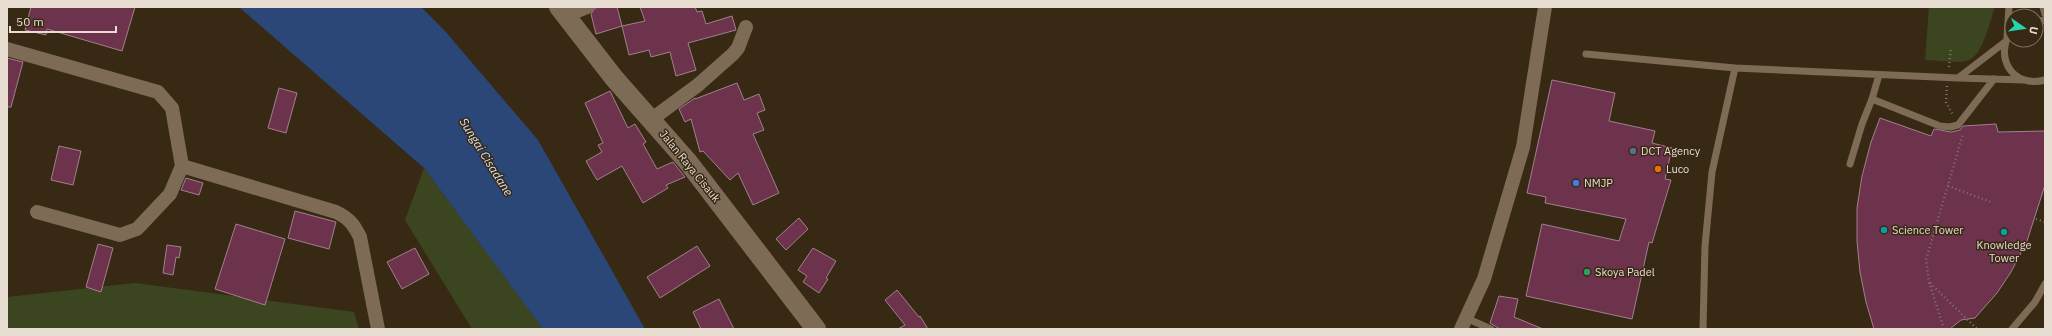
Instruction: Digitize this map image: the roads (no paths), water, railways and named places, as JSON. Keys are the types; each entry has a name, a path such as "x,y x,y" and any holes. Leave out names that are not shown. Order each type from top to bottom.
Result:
{"main road":[{"name":"Jalan Raya Cisauk","path":"562,12 614,78 652,119 688,162 816,329"}],"street":[{"path":"562,12 587,7"},
{"path":"1464,324 1484,279 1496,245 1523,147 1545,7"},
{"path":"652,119 698,85 733,54 738,48 746,27"},
{"path":"7,49 158,92 172,108 182,166 170,194 137,230 120,235 37,212"},
{"path":"182,166 346,216 354,225 360,237 378,329"}],"lane":[{"path":"2043,7 2045,14"},
{"path":"1958,78 2004,41"},
{"path":"2004,48 2007,65 2011,72 2024,80"},
{"path":"1586,54 1735,68 2024,80 2031,82 2045,80"},
{"path":"1703,329 1705,246 1712,172 1735,68"},
{"path":"1850,164 1879,74"},
{"path":"1872,99 1940,126 1950,128 1958,124 1994,79"},
{"path":"2012,329 2035,302 2045,284"},
{"path":"1464,324 1491,329"}],"water":[{"name":"Sungai Cisadane","path":"239,7 421,7 445,31 538,140 645,329 543,329 424,168"}],"place":[{"name":"DCT Agency","path":"1633,151"},
{"name":"Luco","path":"1658,169"},
{"name":"NMJP","path":"1576,183"},
{"name":"Science Tower","path":"1884,230"},
{"name":"Knowledge Tower","path":"2004,232"},
{"name":"Skoya Padel","path":"1587,272"}]}
